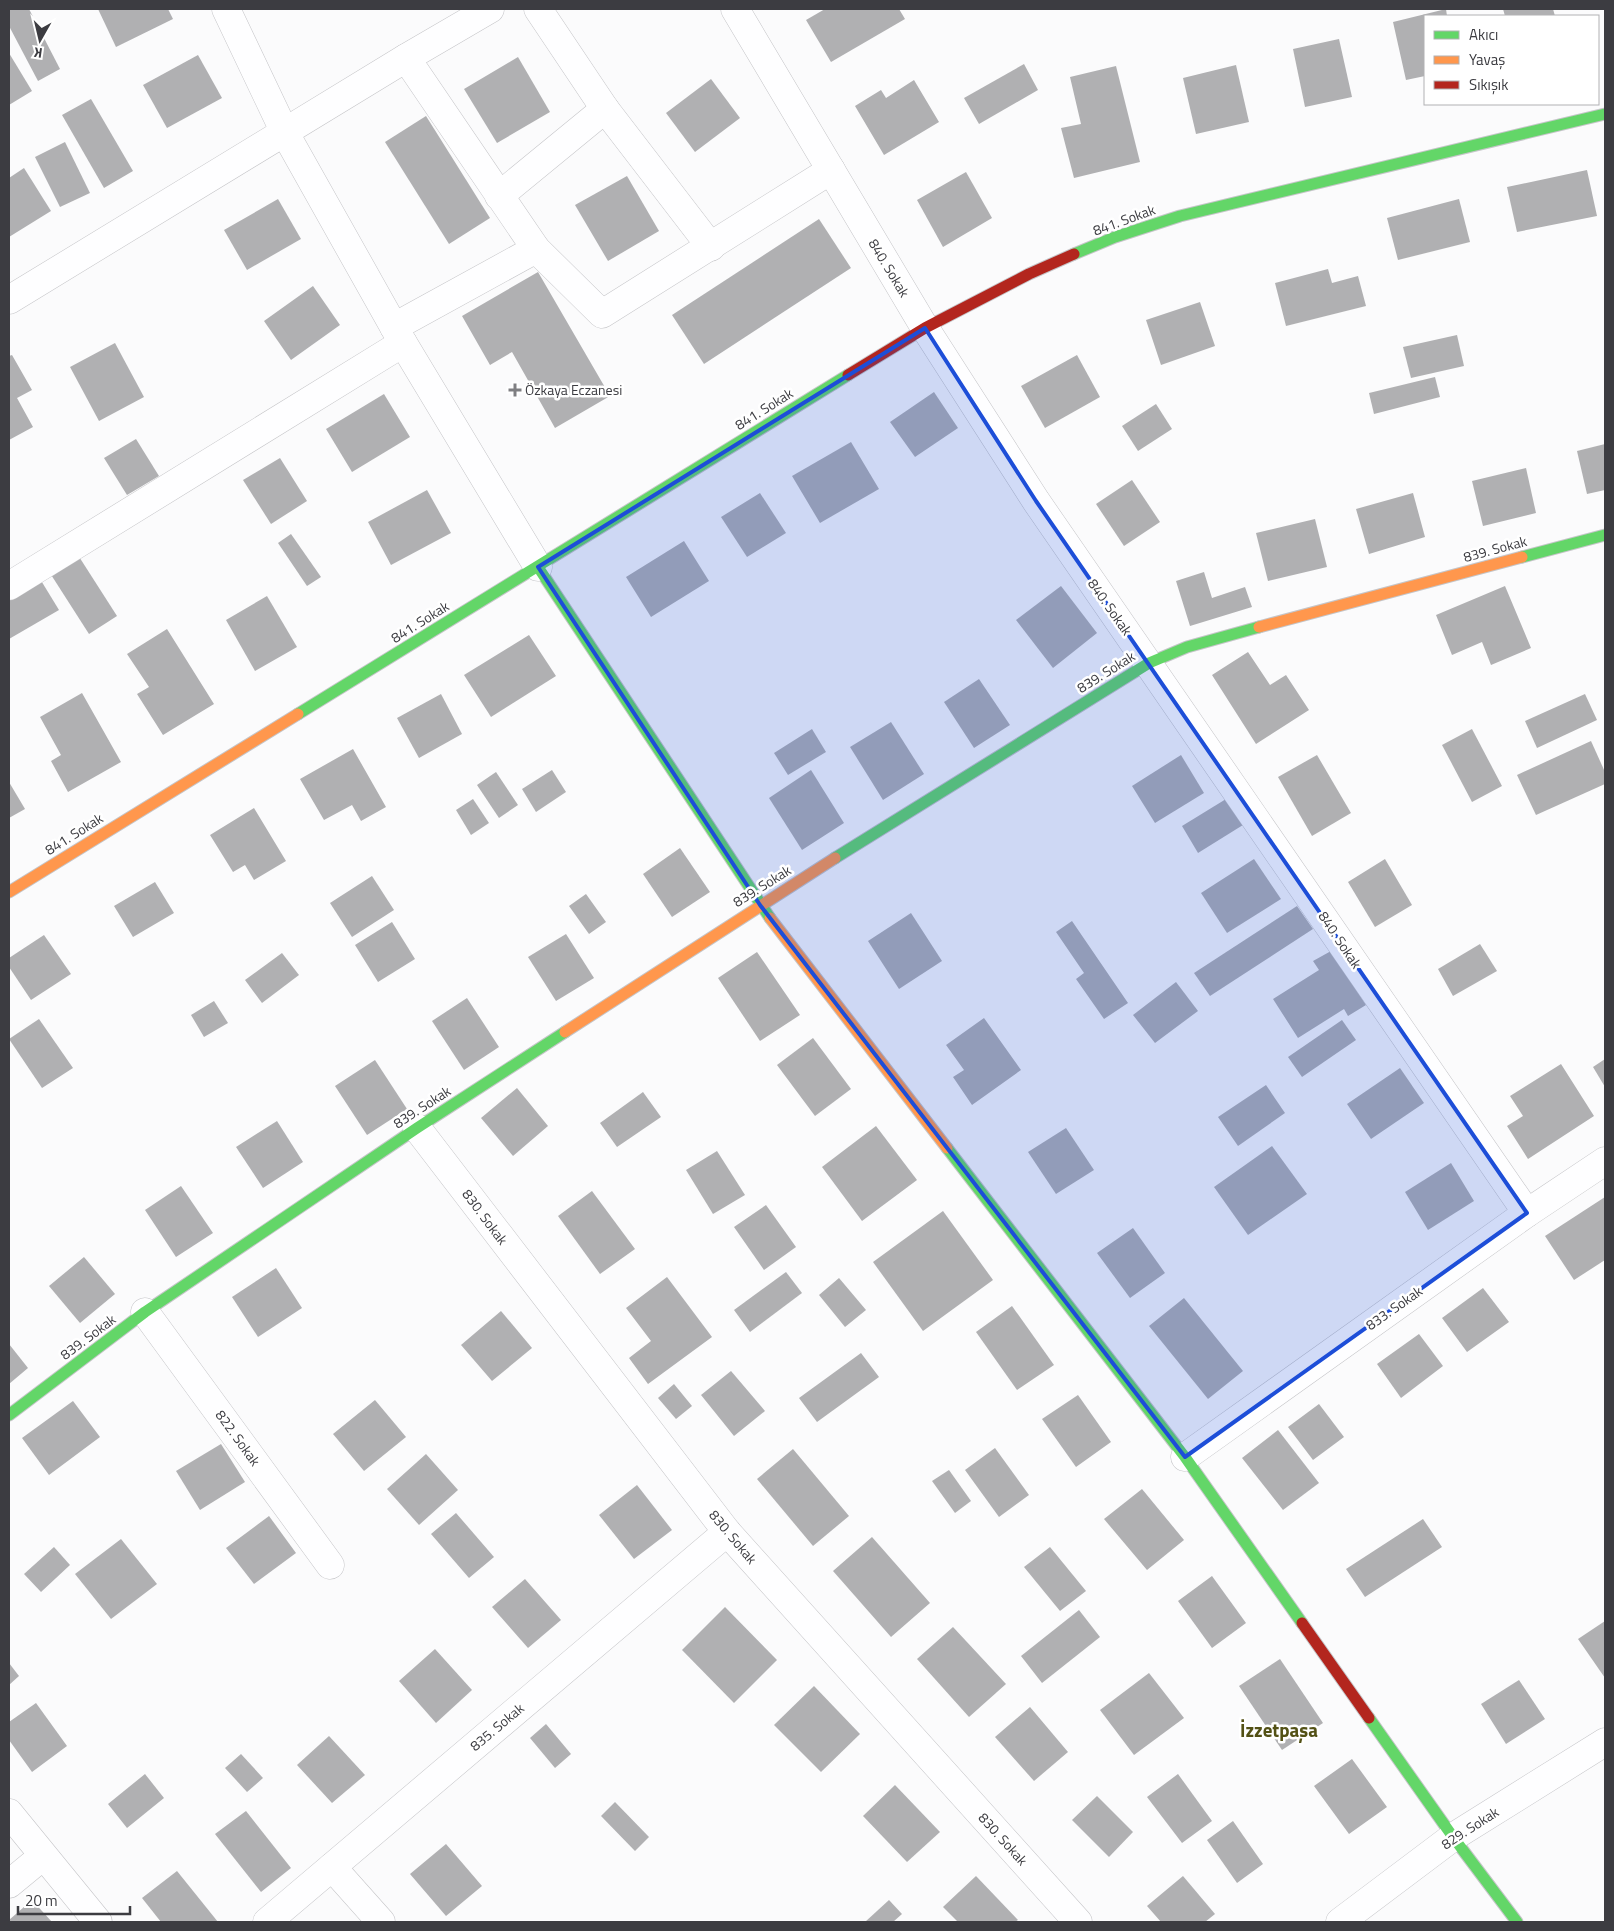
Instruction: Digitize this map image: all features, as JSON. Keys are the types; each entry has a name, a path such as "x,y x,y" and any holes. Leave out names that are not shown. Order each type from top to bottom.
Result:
{"street":[{"path":"226,9 285,133 399,335 538,567 760,905 1185,1457 1453,1837 1517,1922"},
{"path":"9,300 406,58 490,9"},
{"path":"538,9 605,108 711,247"},
{"name":"840. Sokak","path":"735,9 925,328 1036,500 1527,1213"},
{"path":"406,58 536,249 602,314 831,170"},
{"path":"500,196 605,108"},
{"name":"841. Sokak","path":"9,892 925,328 1029,274 1115,237 1180,216 1605,114"},
{"path":"9,586 536,249"},
{"name":"839. Sokak","path":"9,1416 146,1312 417,1128 760,905 1149,663 1187,647 1219,637 1605,535"},
{"name":"830. Sokak","path":"417,1128 726,1532 1078,1922"},
{"name":"833. Sokak","path":"1185,1457 1527,1213 1605,1161"},
{"name":"822. Sokak","path":"146,1312 330,1564"},
{"name":"835. Sokak","path":"267,1922 726,1532"},
{"name":"829. Sokak","path":"1340,1922 1453,1837 1605,1742"},
{"path":"9,1813 98,1922"},
{"path":"9,1884 44,1856"},
{"path":"332,1867 381,1922"}],"highlighted area":[{"path":"925,328 1036,501 1527,1213 1185,1457 760,905 538,567"}],"building":[{"path":"9,9 29,9 60,69 38,81 9,26"},
{"path":"98,9 168,9 173,19 116,47"},
{"path":"825,9 899,9 905,19 831,62 806,20"},
{"path":"1446,9 1447,15 1424,15 1424,76 1406,80 1393,22"},
{"path":"1503,9 1553,9 1555,15 1505,15"},
{"path":"1339,39 1352,97 1305,107 1293,49"},
{"path":"9,53 32,91 9,105"},
{"path":"198,55 222,98 167,128 143,85"},
{"path":"518,57 550,112 497,143 464,89"},
{"path":"1024,64 1038,90 979,124 964,98"},
{"path":"1236,65 1249,122 1196,134 1183,78"},
{"path":"1116,66 1140,162 1074,178 1061,128 1081,124 1070,77"},
{"path":"711,79 740,118 695,152 666,113"},
{"path":"914,80 939,122 884,155 855,106 881,90 886,98"},
{"path":"91,99 133,171 104,188 62,115"},
{"path":"426,116 490,218 449,244 385,142"},
{"path":"65,142 90,193 60,207 35,157"},
{"path":"24,168 51,211 9,237 9,178"},
{"path":"1587,170 1597,216 1517,232 1507,187"},
{"path":"966,172 992,218 943,247 917,200"},
{"path":"627,176 659,231 608,261 575,205"},
{"path":"278,199 301,239 247,270 224,230"},
{"path":"1459,199 1470,242 1398,260 1387,218"},
{"path":"819,219 851,268 704,364 672,315"},
{"path":"1328,269 1332,283 1358,276 1366,306 1286,326 1275,283"},
{"path":"538,272 610,396 555,428 512,352 490,365 462,316"},
{"path":"313,286 340,325 291,360 264,321"},
{"path":"1200,302 1215,346 1161,365 1146,320"},
{"path":"1457,335 1464,366 1411,378 1403,347"},
{"path":"115,343 144,397 99,421 70,367"},
{"path":"12,355 32,390 17,398 33,427 9,440 9,356"},
{"path":"1077,355 1100,397 1045,428 1021,386"},
{"path":"1435,377 1440,397 1374,414 1369,393"},
{"path":"934,392 958,428 915,457 890,422"},
{"path":"384,394 410,437 352,472 326,429"},
{"path":"1156,404 1172,429 1138,451 1122,426"},
{"path":"136,439 159,476 127,495 104,458"},
{"path":"851,442 879,489 820,523 792,476"},
{"path":"1605,444 1605,490 1587,494 1577,451"},
{"path":"280,458 307,501 271,524 243,480"},
{"path":"1526,468 1536,513 1483,526 1472,481"},
{"path":"1132,480 1160,522 1124,546 1096,504"},
{"path":"427,490 451,533 391,565 368,522"},
{"path":"760,493 786,533 747,557 721,517"},
{"path":"1413,493 1425,537 1369,554 1356,509"},
{"path":"1315,519 1327,567 1268,581 1256,533"},
{"path":"291,534 321,577 307,586 278,543"},
{"path":"684,541 709,581 651,617 626,577"},
{"path":"76,552 117,616 89,634 48,570"},
{"path":"1204,572 1212,598 1245,587 1252,607 1190,626 1176,581"},
{"path":"37,574 59,610 9,639 9,591"},
{"path":"1061,586 1097,633 1053,668 1016,620"},
{"path":"1505,586 1531,648 1491,665 1482,642 1452,655 1436,615"},
{"path":"267,596 297,647 255,671 226,620"},
{"path":"167,629 214,704 163,735 137,694 149,687 127,654"},
{"path":"529,635 556,676 491,717 464,675"},
{"path":"1248,652 1270,685 1286,675 1309,710 1256,744 1212,675"},
{"path":"979,679 1010,725 974,748 944,702"},
{"path":"82,693 121,762 68,792 51,761 61,755 40,717"},
{"path":"441,694 462,734 419,758 397,718"},
{"path":"1585,694 1597,720 1537,748 1525,721"},
{"path":"891,722 924,774 883,800 850,747"},
{"path":"812,729 826,752 788,775 774,753"},
{"path":"1472,729 1502,786 1472,802 1442,745"},
{"path":"1591,741 1605,772 1605,784 1536,815 1517,775"},
{"path":"353,749 386,807 361,821 352,805 324,820 300,779"},
{"path":"1181,755 1204,793 1155,823 1132,786"},
{"path":"1317,755 1351,813 1312,836 1278,777"},
{"path":"552,770 566,792 536,812 522,789"},
{"path":"811,770 844,823 802,850 769,798"},
{"path":"496,772 518,805 499,818 477,785"},
{"path":"9,782 25,809 9,818"},
{"path":"473,799 489,823 471,835 456,810"},
{"path":"1226,799 1243,825 1198,853 1182,826"},
{"path":"254,808 286,861 254,880 245,865 233,872 210,835"},
{"path":"680,848 710,892 672,917 643,874"},
{"path":"1254,859 1281,899 1227,933 1201,893"},
{"path":"1385,859 1412,905 1375,927 1348,882"},
{"path":"372,876 394,910 352,937 330,903"},
{"path":"155,882 174,913 133,937 114,906"},
{"path":"586,894 606,922 589,934 569,906"},
{"path":"1297,906 1313,929 1210,996 1194,973"},
{"path":"911,913 942,961 899,989 868,941"},
{"path":"1072,921 1128,1003 1104,1019 1076,979 1084,973 1056,932"},
{"path":"392,922 415,959 378,982 355,945"},
{"path":"566,934 594,978 556,1001 528,957"},
{"path":"44,935 71,974 31,1000 9,967 9,958"},
{"path":"1480,944 1497,971 1453,996 1438,969"},
{"path":"1331,951 1366,1005 1348,1016 1344,1009 1298,1038 1273,999 1319,970 1313,961"},
{"path":"757,952 800,1015 760,1041 718,978"},
{"path":"282,953 299,975 262,1003 245,980"},
{"path":"1176,982 1198,1011 1155,1043 1133,1015"},
{"path":"467,998 499,1047 464,1070 432,1021"},
{"path":"214,1001 228,1023 204,1037 191,1015"},
{"path":"984,1018 1021,1070 972,1105 953,1077 964,1070 946,1045"},
{"path":"39,1019 73,1068 42,1088 9,1039"},
{"path":"1342,1020 1356,1040 1302,1077 1288,1057"},
{"path":"813,1038 851,1089 815,1116 777,1065"},
{"path":"1605,1059 1605,1087 1593,1067"},
{"path":"375,1060 407,1109 367,1135 335,1086"},
{"path":"1561,1064 1594,1116 1528,1159 1507,1126 1523,1116 1510,1096"},
{"path":"1400,1068 1424,1103 1371,1139 1347,1104"},
{"path":"1266,1085 1285,1113 1238,1146 1218,1117"},
{"path":"517,1088 548,1126 513,1156 481,1118"},
{"path":"643,1092 661,1117 617,1147 600,1123"},
{"path":"277,1121 303,1162 263,1188 236,1147"},
{"path":"876,1126 917,1180 862,1221 822,1167"},
{"path":"1066,1128 1094,1170 1056,1194 1028,1152"},
{"path":"1272,1146 1307,1194 1248,1235 1214,1187"},
{"path":"717,1151 745,1195 713,1214 686,1170"},
{"path":"1451,1163 1474,1201 1428,1230 1405,1192"},
{"path":"181,1186 213,1233 176,1257 145,1210"},
{"path":"592,1191 635,1249 600,1274 558,1216"},
{"path":"1605,1197 1605,1260 1574,1280 1545,1236"},
{"path":"766,1205 796,1247 764,1270 734,1227"},
{"path":"943,1211 993,1280 923,1331 873,1262"},
{"path":"1133,1228 1165,1273 1130,1298 1097,1253"},
{"path":"84,1257 115,1294 80,1323 49,1286"},
{"path":"276,1268 302,1308 258,1337 232,1297"},
{"path":"786,1272 802,1293 750,1332 734,1310"},
{"path":"667,1277 712,1337 648,1384 629,1358 651,1341 626,1308"},
{"path":"839,1278 866,1310 845,1327 819,1295"},
{"path":"1483,1288 1509,1322 1467,1352 1442,1318"},
{"path":"1184,1298 1243,1371 1208,1399 1149,1326"},
{"path":"1012,1306 1054,1365 1017,1390 976,1332"},
{"path":"501,1311 532,1348 492,1381 461,1345"},
{"path":"1419,1334 1443,1366 1401,1398 1377,1364"},
{"path":"9,1344 28,1368 9,1384"},
{"path":"861,1353 879,1377 817,1422 799,1398"},
{"path":"731,1371 765,1411 734,1436 701,1395"},
{"path":"674,1384 692,1406 676,1419 658,1398"},
{"path":"1078,1395 1111,1442 1076,1467 1042,1419"},
{"path":"375,1400 406,1437 364,1471 333,1434"},
{"path":"73,1401 100,1437 49,1475 22,1438"},
{"path":"1319,1404 1344,1437 1313,1460 1288,1427"},
{"path":"1278,1430 1319,1483 1283,1510 1242,1458"},
{"path":"221,1444 245,1482 200,1510 176,1471"},
{"path":"995,1448 1029,1495 999,1517 965,1470"},
{"path":"793,1449 849,1516 813,1546 757,1479"},
{"path":"426,1454 458,1490 419,1525 387,1489"},
{"path":"949,1470 971,1501 955,1513 932,1481"},
{"path":"637,1485 672,1530 634,1559 599,1515"},
{"path":"1142,1489 1184,1540 1147,1570 1104,1519"},
{"path":"456,1513 494,1557 469,1578 431,1534"},
{"path":"269,1516 296,1553 254,1584 226,1548"},
{"path":"1423,1519 1442,1547 1365,1597 1346,1569"},
{"path":"872,1537 930,1603 891,1637 833,1571"},
{"path":"121,1539 157,1584 111,1619 75,1574"},
{"path":"54,1547 70,1565 41,1592 24,1574"},
{"path":"1050,1547 1086,1591 1060,1611 1024,1567"},
{"path":"1212,1576 1246,1623 1212,1648 1178,1601"},
{"path":"525,1579 561,1620 528,1648 492,1607"},
{"path":"725,1607 777,1660 734,1703 682,1650"},
{"path":"1079,1610 1100,1637 1042,1683 1021,1656"},
{"path":"1605,1621 1605,1678 1578,1639"},
{"path":"953,1627 1006,1684 969,1717 917,1659"},
{"path":"435,1649 472,1690 436,1723 399,1681"},
{"path":"1280,1659 1323,1723 1282,1750 1239,1686"},
{"path":"9,1663 19,1676 9,1685"},
{"path":"1149,1673 1184,1718 1134,1755 1100,1710"},
{"path":"1519,1680 1545,1719 1506,1744 1481,1704"},
{"path":"814,1686 860,1734 821,1772 774,1725"},
{"path":"36,1703 67,1746 32,1772 9,1740 9,1722"},
{"path":"1030,1707 1068,1752 1034,1781 995,1737"},
{"path":"546,1724 571,1754 555,1768 530,1738"},
{"path":"329,1736 365,1775 332,1803 297,1765"},
{"path":"241,1754 263,1778 247,1792 225,1768"},
{"path":"1352,1759 1387,1807 1349,1834 1314,1786"},
{"path":"145,1774 164,1798 127,1828 108,1804"},
{"path":"1178,1774 1212,1821 1182,1843 1147,1797"},
{"path":"895,1785 940,1832 907,1862 863,1816"},
{"path":"1097,1796 1133,1832 1109,1857 1072,1820"},
{"path":"615,1802 649,1837 635,1851 601,1816"},
{"path":"246,1811 291,1868 261,1892 215,1834"},
{"path":"1233,1821 1263,1864 1237,1883 1207,1840"},
{"path":"446,1844 482,1886 446,1916 410,1874"},
{"path":"177,1871 218,1922 161,1922 142,1898"},
{"path":"976,1876 1018,1920 1015,1922 958,1922 943,1907"},
{"path":"1183,1876 1215,1914 1205,1922 1161,1922 1147,1906"},
{"path":"32,1900 52,1922 9,1922 9,1920"},
{"path":"889,1900 902,1914 893,1922 865,1922"}],"traffic: fast":[{"path":"1074,254 1115,237 1180,216 1605,114"},
{"path":"298,714 848,375"},
{"path":"1522,557 1605,535"},
{"path":"538,567 770,918"},
{"path":"835,858 1149,663 1187,647 1259,627"},
{"path":"9,1415 145,1312 417,1128 565,1032"},
{"path":"947,1148 1185,1457 1302,1623"},
{"path":"1369,1718 1453,1837 1517,1922"}],"traffic: slow":[{"path":"1259,627 1522,557"},
{"path":"9,892 298,714"},
{"path":"565,1032 835,858"},
{"path":"770,918 947,1148"}],"traffic: jam":[{"path":"848,375 925,328 1029,274 1074,254"},
{"path":"1302,1623 1369,1718"}],"place":[{"name":"Özkaya Eczanesi","path":"515,390"}],"district":[{"name":"İzzetpaşa","path":"1279,1730"}]}
